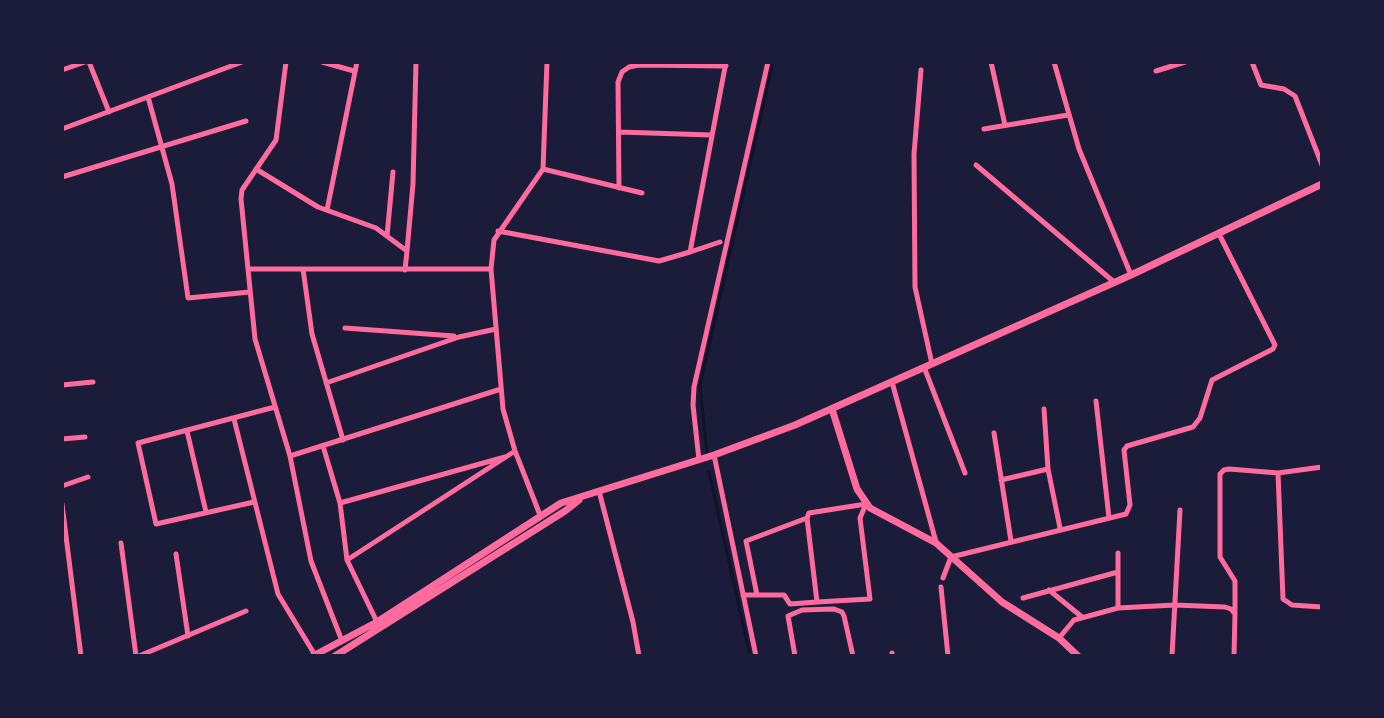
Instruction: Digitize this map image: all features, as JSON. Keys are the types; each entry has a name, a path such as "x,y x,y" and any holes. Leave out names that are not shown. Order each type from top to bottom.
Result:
{"main road":[{"path":"314,656 377,622 561,503 714,455 832,409 1131,275 1322,184"},
{"path":"832,409 857,489 866,504 880,515 936,543 1002,602 1059,638 1078,656"},
{"path":"335,656 584,496"}],"street":[{"path":"62,70 87,62 109,112"},
{"path":"62,129 242,62"},
{"path":"286,62 276,140 242,190 241,199 255,339 290,456 311,561 342,641"},
{"path":"322,62 354,71"},
{"path":"327,210 357,62"},
{"path":"405,270 413,184 416,62"},
{"path":"540,515 513,453 501,389 491,269 498,231 533,187 543,169 547,62"},
{"path":"699,460 694,387 768,62"},
{"path":"991,62 1005,125"},
{"path":"1054,62 1087,171 1131,275"},
{"path":"1156,71 1185,62"},
{"path":"1252,62 1261,85 1284,89 1295,96 1322,165"},
{"path":"619,188 618,82 622,72 629,67 726,64 690,252"},
{"path":"921,70 914,154 915,287 928,366 965,473"},
{"path":"148,97 172,184 188,298 250,292"},
{"path":"984,129 1068,115"},
{"path":"62,177 246,121"},
{"path":"619,132 711,135"},
{"path":"976,165 1114,282"},
{"path":"256,169 327,210 376,228 407,251"},
{"path":"543,169 642,193"},
{"path":"387,237 393,172"},
{"path":"498,231 659,261 720,242"},
{"path":"943,578 951,557 1126,514 1130,509 1124,450 1127,446 1193,427 1200,418 1212,380 1273,349 1275,345 1219,234"},
{"path":"248,269 491,269"},
{"path":"303,269 312,334 343,440"},
{"path":"345,328 459,337"},
{"path":"326,383 459,337 496,329"},
{"path":"62,385 93,382"},
{"path":"892,382 936,543"},
{"path":"290,456 501,389"},
{"path":"1096,401 1109,518"},
{"path":"254,502 156,524 138,443 275,407"},
{"path":"1044,409 1048,469 1060,528"},
{"path":"234,419 278,594 314,656"},
{"path":"187,431 206,512"},
{"path":"994,433 1011,541"},
{"path":"62,439 85,437"},
{"path":"323,446 340,503 347,560 377,622"},
{"path":"340,503 513,453"},
{"path":"347,560 513,453"},
{"path":"714,455 756,656"},
{"path":"1234,656 1235,581 1220,557 1220,474 1229,469 1278,473 1322,467"},
{"path":"1001,480 1048,469"},
{"path":"1278,473 1283,599 1292,605 1322,607"},
{"path":"62,486 88,477"},
{"path":"599,491 639,656"},
{"path":"62,504 81,656"},
{"path":"743,595 757,595 784,595 790,604 870,599 860,518 866,504 814,510 807,518 746,541 757,595"},
{"path":"1172,656 1180,510"},
{"path":"807,518 817,602"},
{"path":"121,543 137,656 246,611"},
{"path":"1118,553 1118,608"},
{"path":"176,554 188,636"},
{"path":"1023,598 1118,572"},
{"path":"941,587 948,656"},
{"path":"1048,589 1082,617"},
{"path":"1059,638 1069,625 1082,617 1118,608 1175,605 1225,607 1235,614"},
{"path":"795,656 788,616 802,610 834,609 844,616 853,656"}],"waterway":[{"path":"707,453 700,386 773,62"},
{"path":"709,472 750,656"}]}
